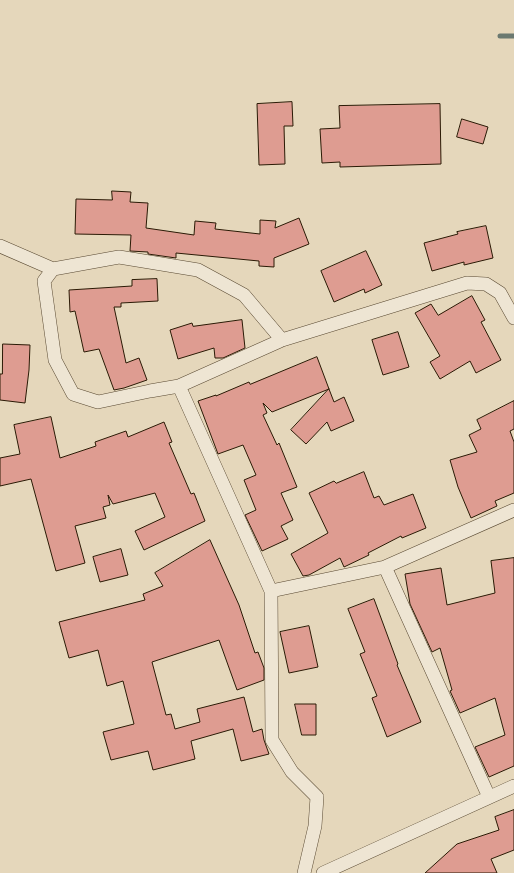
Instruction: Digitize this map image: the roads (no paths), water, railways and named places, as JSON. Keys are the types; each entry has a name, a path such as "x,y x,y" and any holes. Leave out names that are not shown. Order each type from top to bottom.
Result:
{"street":[{"path":"0,246 53,269 118,257 198,270 244,295 282,340"},
{"path":"53,269 44,281 55,360 73,394 98,402 179,386 282,340 467,283 486,284 500,293 514,318"},
{"path":"179,386 270,591 272,740 292,772 317,797 315,826 304,873"},
{"path":"270,591 385,567 514,510"},
{"path":"385,567 489,797"},
{"path":"323,873 514,786"}],"waterway":[{"path":"500,36 514,36"}]}
